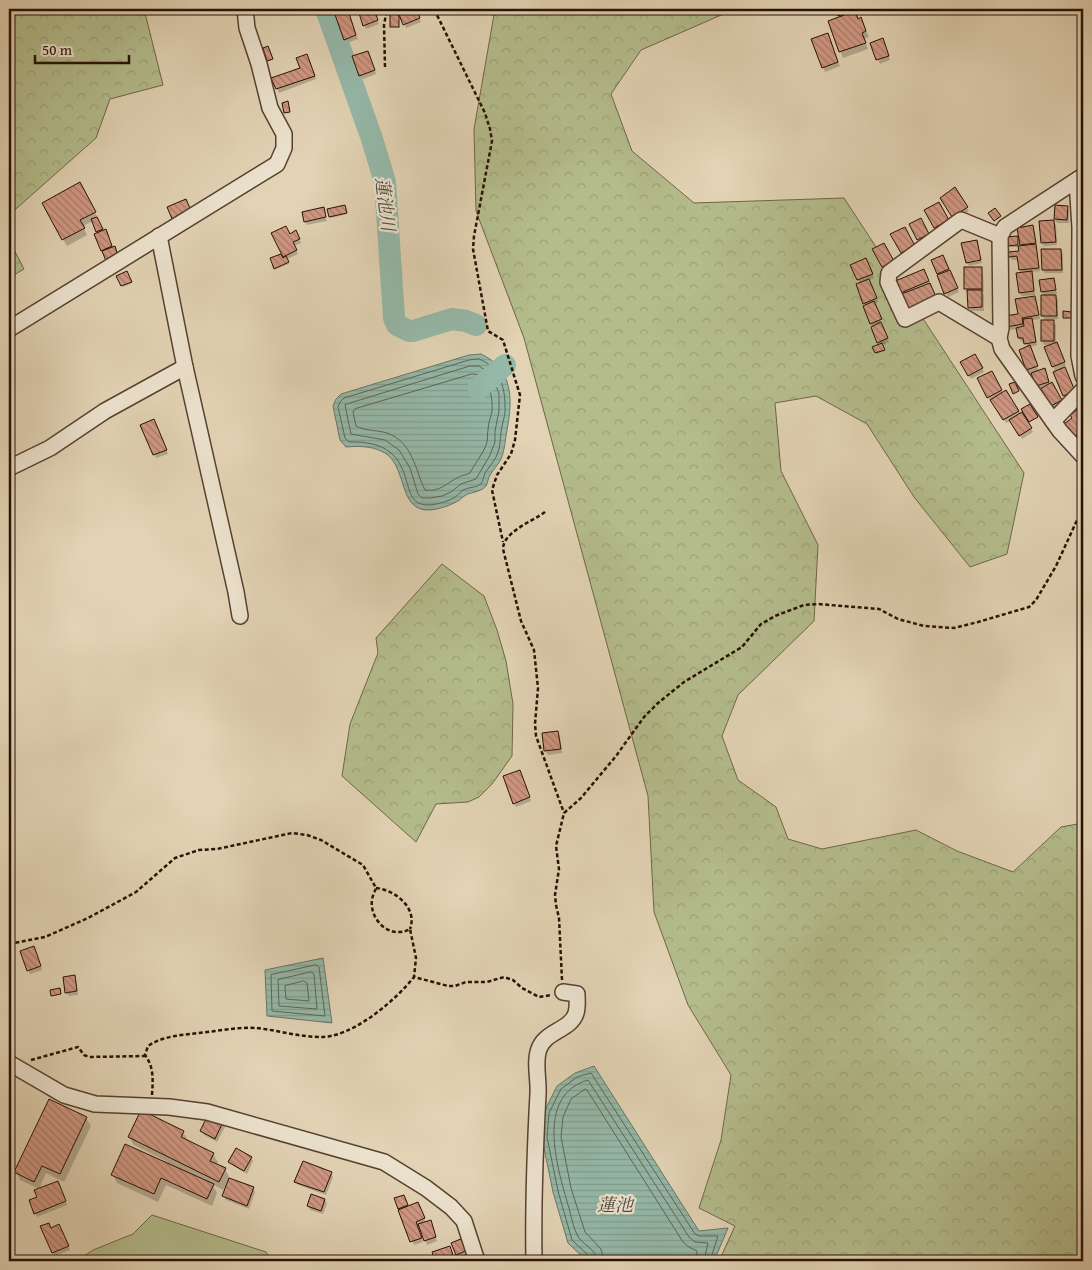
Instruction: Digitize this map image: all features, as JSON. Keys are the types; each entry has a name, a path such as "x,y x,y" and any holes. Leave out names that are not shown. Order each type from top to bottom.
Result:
{"street":[{"path":"9,329 277,164 284,148 284,134 270,108 259,64 247,28 245,9"},
{"path":"1080,178 1079,356 1083,376"},
{"path":"1080,178 1005,227 1000,236 1001,328 999,338 1002,348 1053,421 1083,456"},
{"path":"999,338 939,302 905,319 888,282 889,273 961,220 1000,236"},
{"path":"160,236 185,367 240,616"},
{"path":"9,468 50,448 105,411 185,367"},
{"path":"1053,421 1083,390"},
{"path":"534,1261 533,1195 539,1081 537,1061 539,1048 545,1039 570,1022 576,1015 577,994 563,992"},
{"path":"14,1066 64,1094 95,1104 152,1106 207,1112 384,1162 426,1188 451,1207 464,1220 477,1261"}],"path":[{"path":"385,67 384,25 387,9"},
{"path":"414,977 448,986 455,986 466,982 487,982 504,977 513,980 522,988 539,997 563,992 559,918 555,895 559,869 556,846 564,813 536,736 538,688 534,650 521,622 511,586 492,490 497,475 511,454 515,440 520,395 503,340 488,330 473,249 490,158 491,135 484,113 436,13 436,9"},
{"path":"564,813 581,798 616,756 644,717 658,703 684,682 742,647 761,624 775,616 804,605 818,604 879,610 898,619 924,626 954,628 1029,607 1036,600 1056,566 1078,518 1082,504 1083,484"},
{"path":"503,542 509,535 545,512"},
{"path":"9,944 45,937 88,918 136,892 175,858 199,850 217,849 292,833 307,835 321,840 363,865 376,888"},
{"path":"152,1106 153,1071 145,1055 148,1046 167,1037 241,1028 257,1028 321,1037 343,1033 367,1019 414,977 416,958 410,929 411,917 404,902 396,894 385,889 376,888"},
{"path":"376,888 372,898 372,910 377,919 389,931 398,933 410,929"},
{"path":"14,1066 78,1047 84,1055 89,1057 146,1056"}],"green space":[{"path":"9,9 144,9 163,85 110,99 96,138 9,215"},
{"path":"495,9 735,9 641,50 611,94 632,151 694,203 844,198 1024,473 1007,554 970,567 914,497 867,424 816,396 775,403 781,471 818,545 814,621 738,695 722,736 738,780 776,807 788,839 822,849 916,830 957,851 1013,872 1061,827 1083,823 1083,1261 719,1261 735,1226 699,1208 721,1140 731,1075 688,1005 654,912 648,796 524,338 476,211 474,129"},
{"path":"9,240 24,269 9,278"},
{"path":"442,564 484,596 497,630 506,661 513,704 512,756 492,784 479,797 468,802 436,804 416,842 342,776 350,724 378,653 376,638"},
{"path":"152,1215 266,1252 272,1261 77,1261 93,1250 133,1234"}],"water":[{"path":"481,354 492,360 505,376 510,396 509,418 501,459 490,475 486,486 482,489 444,507 430,510 419,508 412,503 407,495 396,465 390,457 373,448 346,447 340,440 333,406 341,394 469,355"},
{"path":"323,958 332,1023 267,1016 265,970"},
{"name":"蓮池","path":"594,1066 699,1231 728,1228 714,1261 587,1261 568,1243 553,1192 542,1138 544,1112 557,1086 575,1073"}],"building":[{"path":"333,9 344,9 346,14 349,13 356,35 344,40"},
{"path":"374,9 378,20 363,26 358,10"},
{"path":"397,9 416,9 420,18 403,25"},
{"path":"835,9 854,9 855,10 838,16"},
{"path":"855,11 858,19 861,17 866,31 862,33 866,43 839,52 828,21"},
{"path":"390,13 399,13 399,27 390,27"},
{"path":"828,33 838,62 822,68 811,39"},
{"path":"883,38 889,56 876,60 870,43"},
{"path":"268,46 273,59 267,61 263,48"},
{"path":"368,51 375,70 359,76 352,56"},
{"path":"307,54 315,76 276,89 271,78 300,68 296,58"},
{"path":"288,101 290,112 284,113 282,103"},
{"path":"80,182 96,212 80,220 85,228 62,240 42,203"},
{"path":"955,187 968,207 952,217 940,198"},
{"path":"186,199 192,213 173,221 167,207"},
{"path":"939,202 949,220 934,228 924,210"},
{"path":"345,205 347,213 329,217 327,209"},
{"path":"1055,205 1068,206 1067,220 1054,219"},
{"path":"324,207 326,217 304,222 302,212"},
{"path":"995,208 1001,216 994,221 988,213"},
{"path":"97,217 103,229 96,232 91,219"},
{"path":"921,218 929,234 917,240 909,224"},
{"path":"1054,220 1056,242 1041,243 1039,221"},
{"path":"1033,225 1036,243 1020,245 1017,228"},
{"path":"286,226 290,234 296,230 300,239 293,242 297,250 283,257 271,233"},
{"path":"905,227 915,246 901,253 890,234"},
{"path":"106,229 112,246 101,251 94,234"},
{"path":"1018,236 1018,245 1006,246 1005,237"},
{"path":"977,240 981,260 966,263 961,243"},
{"path":"884,243 894,261 882,267 872,249"},
{"path":"1036,244 1039,268 1019,270 1017,256 1009,257 1008,252 1019,251 1018,246"},
{"path":"115,246 118,256 106,261 102,251"},
{"path":"1041,249 1061,249 1062,270 1042,270"},
{"path":"281,254 283,258 286,256 289,262 274,269 270,258"},
{"path":"943,255 949,269 937,274 931,260"},
{"path":"866,258 873,274 857,280 850,265"},
{"path":"964,267 982,267 982,289 964,289"},
{"path":"924,269 929,281 898,294 893,282"},
{"path":"950,270 958,288 944,294 937,275"},
{"path":"127,271 132,282 121,286 116,276"},
{"path":"1032,271 1034,291 1019,293 1016,273"},
{"path":"1054,278 1056,290 1041,292 1039,280"},
{"path":"869,279 877,298 863,304 856,284"},
{"path":"930,283 937,299 905,312 899,295"},
{"path":"967,290 982,290 982,307 968,308"},
{"path":"1041,295 1056,295 1057,316 1041,316"},
{"path":"1035,296 1039,315 1022,318 1023,324 1006,327 1004,316 1018,314 1015,299"},
{"path":"874,301 882,319 870,324 863,306"},
{"path":"1063,311 1072,312 1072,318 1063,318"},
{"path":"1032,318 1036,342 1024,344 1023,338 1018,338 1016,328 1024,326 1023,319"},
{"path":"1041,320 1054,320 1054,341 1041,341"},
{"path":"881,322 888,338 877,343 871,327"},
{"path":"1057,342 1065,362 1052,367 1044,347"},
{"path":"882,343 885,350 875,353 872,347"},
{"path":"1030,345 1038,366 1026,370 1019,350"},
{"path":"975,354 983,368 968,376 960,362"},
{"path":"1065,367 1075,391 1063,396 1053,372"},
{"path":"1045,368 1049,382 1036,386 1031,373"},
{"path":"992,371 1002,390 987,398 977,378"},
{"path":"1015,382 1019,391 1013,394 1009,384"},
{"path":"1052,382 1062,400 1045,409 1035,392"},
{"path":"1006,390 1019,411 1003,420 990,400"},
{"path":"1030,404 1038,417 1029,422 1021,409"},
{"path":"1077,410 1083,419 1083,430 1072,438 1064,424 1072,418 1070,415"},
{"path":"1022,412 1032,428 1019,436 1009,420"},
{"path":"154,419 167,450 153,455 140,425"},
{"path":"558,731 561,749 544,751 542,733"},
{"path":"520,770 530,797 513,804 503,776"},
{"path":"34,946 41,966 27,971 20,951"},
{"path":"75,975 77,991 65,993 63,977"},
{"path":"60,988 61,994 51,996 50,990"},
{"path":"49,1099 87,1117 60,1174 42,1166 34,1182 14,1172"},
{"path":"141,1110 184,1131 181,1137 214,1153 210,1161 226,1168 219,1182 128,1137"},
{"path":"208,1115 223,1122 215,1139 200,1131"},
{"path":"125,1144 214,1184 207,1199 161,1178 154,1194 111,1175"},
{"path":"236,1148 252,1157 244,1171 228,1162"},
{"path":"303,1161 332,1172 324,1192 294,1182"},
{"path":"229,1178 254,1187 247,1206 222,1196"},
{"path":"58,1181 66,1201 34,1214 29,1200 37,1197 34,1190"},
{"path":"311,1194 325,1199 321,1211 307,1206"},
{"path":"404,1195 408,1205 398,1209 394,1198"},
{"path":"418,1202 425,1218 416,1222 422,1238 410,1242 398,1210"},
{"path":"431,1220 436,1237 424,1241 418,1224"},
{"path":"49,1223 51,1228 59,1224 69,1246 52,1253 40,1226"},
{"path":"468,1236 473,1248 456,1255 451,1243"},
{"path":"450,1246 455,1261 435,1261 432,1252"}],"waterway":[{"name":"蓮池川","path":"326,9 372,139 385,182 394,318 397,325 409,331 452,319 476,325"},
{"name":"蓮池川","path":"478,389 505,365"}]}
